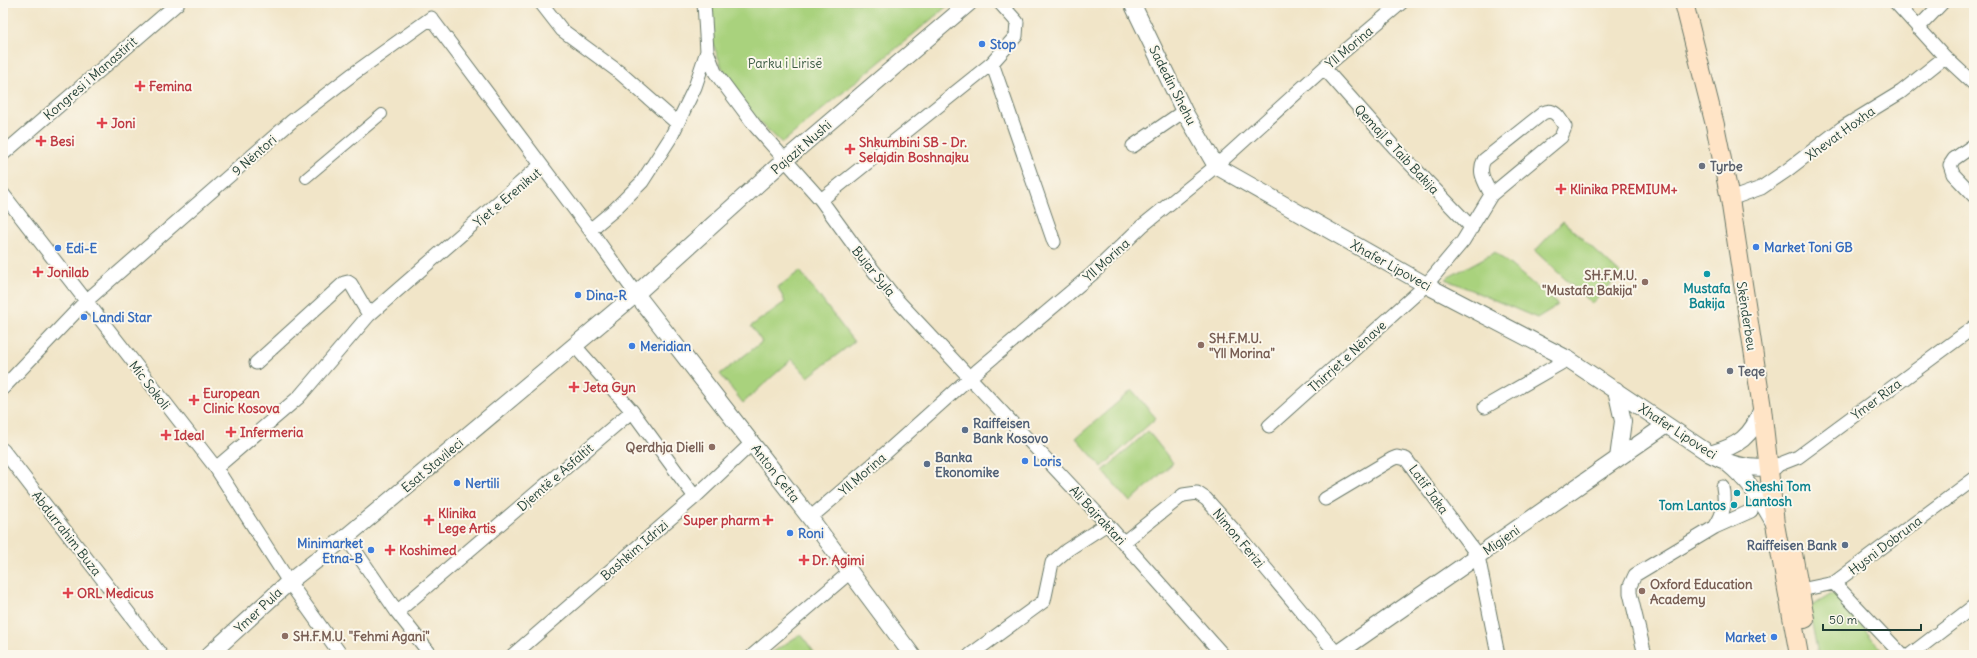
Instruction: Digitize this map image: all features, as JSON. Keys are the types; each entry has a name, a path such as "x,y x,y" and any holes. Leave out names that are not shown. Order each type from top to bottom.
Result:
{"main road":[{"name":"Skënderbeu","path":"1684,3 1715,125 1730,199 1771,466 1795,591 1799,655"},
{"name":"Skënderbeu","path":"1771,466 1775,524 1795,591 1811,655"}],"street":[{"name":"Kongresi i Manastirit","path":"3,154 178,3"},
{"path":"541,3 562,30 619,72 677,123"},
{"path":"590,230 614,210 642,182 671,137 695,86 707,51 704,3"},
{"name":"Pajazit Nushi","path":"636,294 784,160 969,3"},
{"path":"821,200 992,62 1016,36 1018,27 1015,19 1000,3"},
{"name":"Sadedin Shehu","path":"1132,3 1184,111 1216,166"},
{"name":"Yll Morina","path":"810,518 971,377 1092,274 1142,226 1216,166 1324,68 1401,3"},
{"path":"1896,3 1945,57 1974,84"},
{"path":"1918,28 1942,3"},
{"name":"9 Nëntori","path":"3,388 85,302 292,121 353,74 431,18 541,165"},
{"name":"Bujar Syla","path":"707,51 715,72 756,127 821,200 861,255 897,300 971,377"},
{"name":"Xhevat Hoxha","path":"1730,199 1761,188 1842,128 1901,92 1945,57"},
{"path":"992,62 1054,242"},
{"name":"Qemajl e Taib Bakija","path":"1324,68 1394,147 1472,228"},
{"path":"1133,146 1184,111"},
{"path":"1550,111 1554,112 1565,128 1564,134 1491,195 1481,174 1484,160 1543,113 1550,111"},
{"path":"306,178 382,114"},
{"path":"1974,145 1954,159 1950,165 1953,174 1974,196"},
{"name":"Yjet e Erenikut","path":"216,468 299,397 369,315 541,165 636,294"},
{"name":"Xhafer Lipoveci","path":"1216,166 1426,285 1568,359 1710,454 1724,461 1754,469 1771,466"},
{"name":"Mic Sokoli","path":"3,194 85,302 216,468 289,582 341,655"},
{"name":"Thirrjet e Nënave","path":"1269,426 1426,285 1472,228 1491,195"},
{"path":"256,363 348,282 352,284 369,315"},
{"name":"Esat Stavileci","path":"289,582 346,537 636,294"},
{"name":"Anton Çetta","path":"636,294 752,442 912,655"},
{"name":"Ymer Riza","path":"1771,466 1798,457 1974,327"},
{"path":"574,345 632,411 695,497"},
{"path":"1485,407 1568,359"},
{"name":"Ali Bajraktari","path":"971,377 1124,542 1223,655"},
{"path":"1616,390 1623,421 1618,458"},
{"path":"1710,454 1728,449 1750,433 1757,424 1762,408"},
{"name":"Djemtë e Asfaltit","path":"397,612 632,411"},
{"name":"Migjeni","path":"1336,655 1666,425"},
{"name":"Bashkim Idrizi","path":"513,655 695,497 752,442"},
{"name":"Abdurrahim Buza","path":"3,450 161,655"},
{"name":"Latif Jaka","path":"1325,499 1392,459 1402,457 1410,462 1478,556"},
{"path":"1724,461 1739,473 1757,493 1775,524"},
{"name":"Hysni Dobruna","path":"1795,591 1834,583 1974,479"},
{"path":"1714,527 1724,510 1726,500 1723,487"},
{"name":"Nimon Ferizi","path":"1124,542 1183,495 1197,493 1206,499 1228,524 1336,655"},
{"path":"1645,655 1630,593 1632,580 1640,571 1714,527 1751,511"},
{"path":"970,655 1044,601 1052,563 1067,550 1107,524"},
{"path":"346,537 397,612 431,655"},
{"path":"1478,556 1498,655"},
{"path":"753,655 850,572"},
{"name":"Ymer Pula","path":"209,655 289,582"},
{"path":"1834,583 1902,655"},
{"path":"1910,655 1974,606"}],"green space":[{"name":"Parku i Lirisë","path":"712,3 951,3 782,143 734,98 708,31"},
{"path":"1563,221 1621,274 1592,304 1535,251"},
{"path":"1495,252 1558,305 1537,318 1445,279"},
{"path":"800,271 854,342 808,377 792,359 743,403 720,374 762,342 751,326 785,302 778,287"},
{"path":"1132,390 1156,418 1102,467 1076,438"},
{"path":"1148,431 1173,463 1130,502 1103,471"},
{"path":"1835,592 1885,655 1818,655 1809,608"},
{"path":"801,634 816,655 768,655"}],"place":[{"name":"Stop","path":"982,44"},
{"name":"Femina","path":"140,86"},
{"name":"Joni","path":"102,123"},
{"name":"Besi","path":"41,141"},
{"name":"Shkumbini SB - Dr. Selajdin Boshnajku","path":"850,149"},
{"name":"Tyrbe","path":"1702,166"},
{"name":"Klinika PREMIUM+","path":"1561,189"},
{"name":"Market Toni GB","path":"1756,247"},
{"name":"Edi-E","path":"58,248"},
{"name":"Jonilab","path":"38,272"},
{"name":"Mustafa Bakija","path":"1707,274"},
{"name":"SH.F.M.U. \"Mustafa Bakija\"","path":"1645,282"},
{"name":"Dina-R","path":"578,295"},
{"name":"Landi Star","path":"84,317"},
{"name":"SH.F.M.U. \"Yll Morina\"","path":"1201,345"},
{"name":"Meridian","path":"632,346"},
{"name":"Teqe","path":"1730,371"},
{"name":"Jeta Gyn","path":"574,387"},
{"name":"European Clinic Kosova","path":"194,400"},
{"name":"Raiffeisen Bank Kosovo","path":"965,430"},
{"name":"Infermeria","path":"231,432"},
{"name":"Ideal","path":"166,435"},
{"name":"Qerdhja Dielli","path":"712,447"},
{"name":"Loris","path":"1025,461"},
{"name":"Banka Ekonomike","path":"927,464"},
{"name":"Nertili","path":"457,483"},
{"name":"Sheshi Tom Lantosh","path":"1737,493"},
{"name":"Tom Lantos","path":"1734,505"},
{"name":"Klinika Lege Artis","path":"429,520"},
{"name":"Super pharm","path":"768,520"},
{"name":"Roni","path":"790,533"},
{"name":"Raiffeisen Bank","path":"1845,545"},
{"name":"Minimarket Etna-B","path":"371,550"},
{"name":"Koshimed","path":"390,550"},
{"name":"Dr. Agimi","path":"804,560"},
{"name":"Oxford Education Academy","path":"1642,591"},
{"name":"ORL Medicus","path":"68,593"},
{"name":"SH.F.M.U. \"Fehmi Agani\"","path":"285,636"},
{"name":"Market","path":"1774,637"}]}
